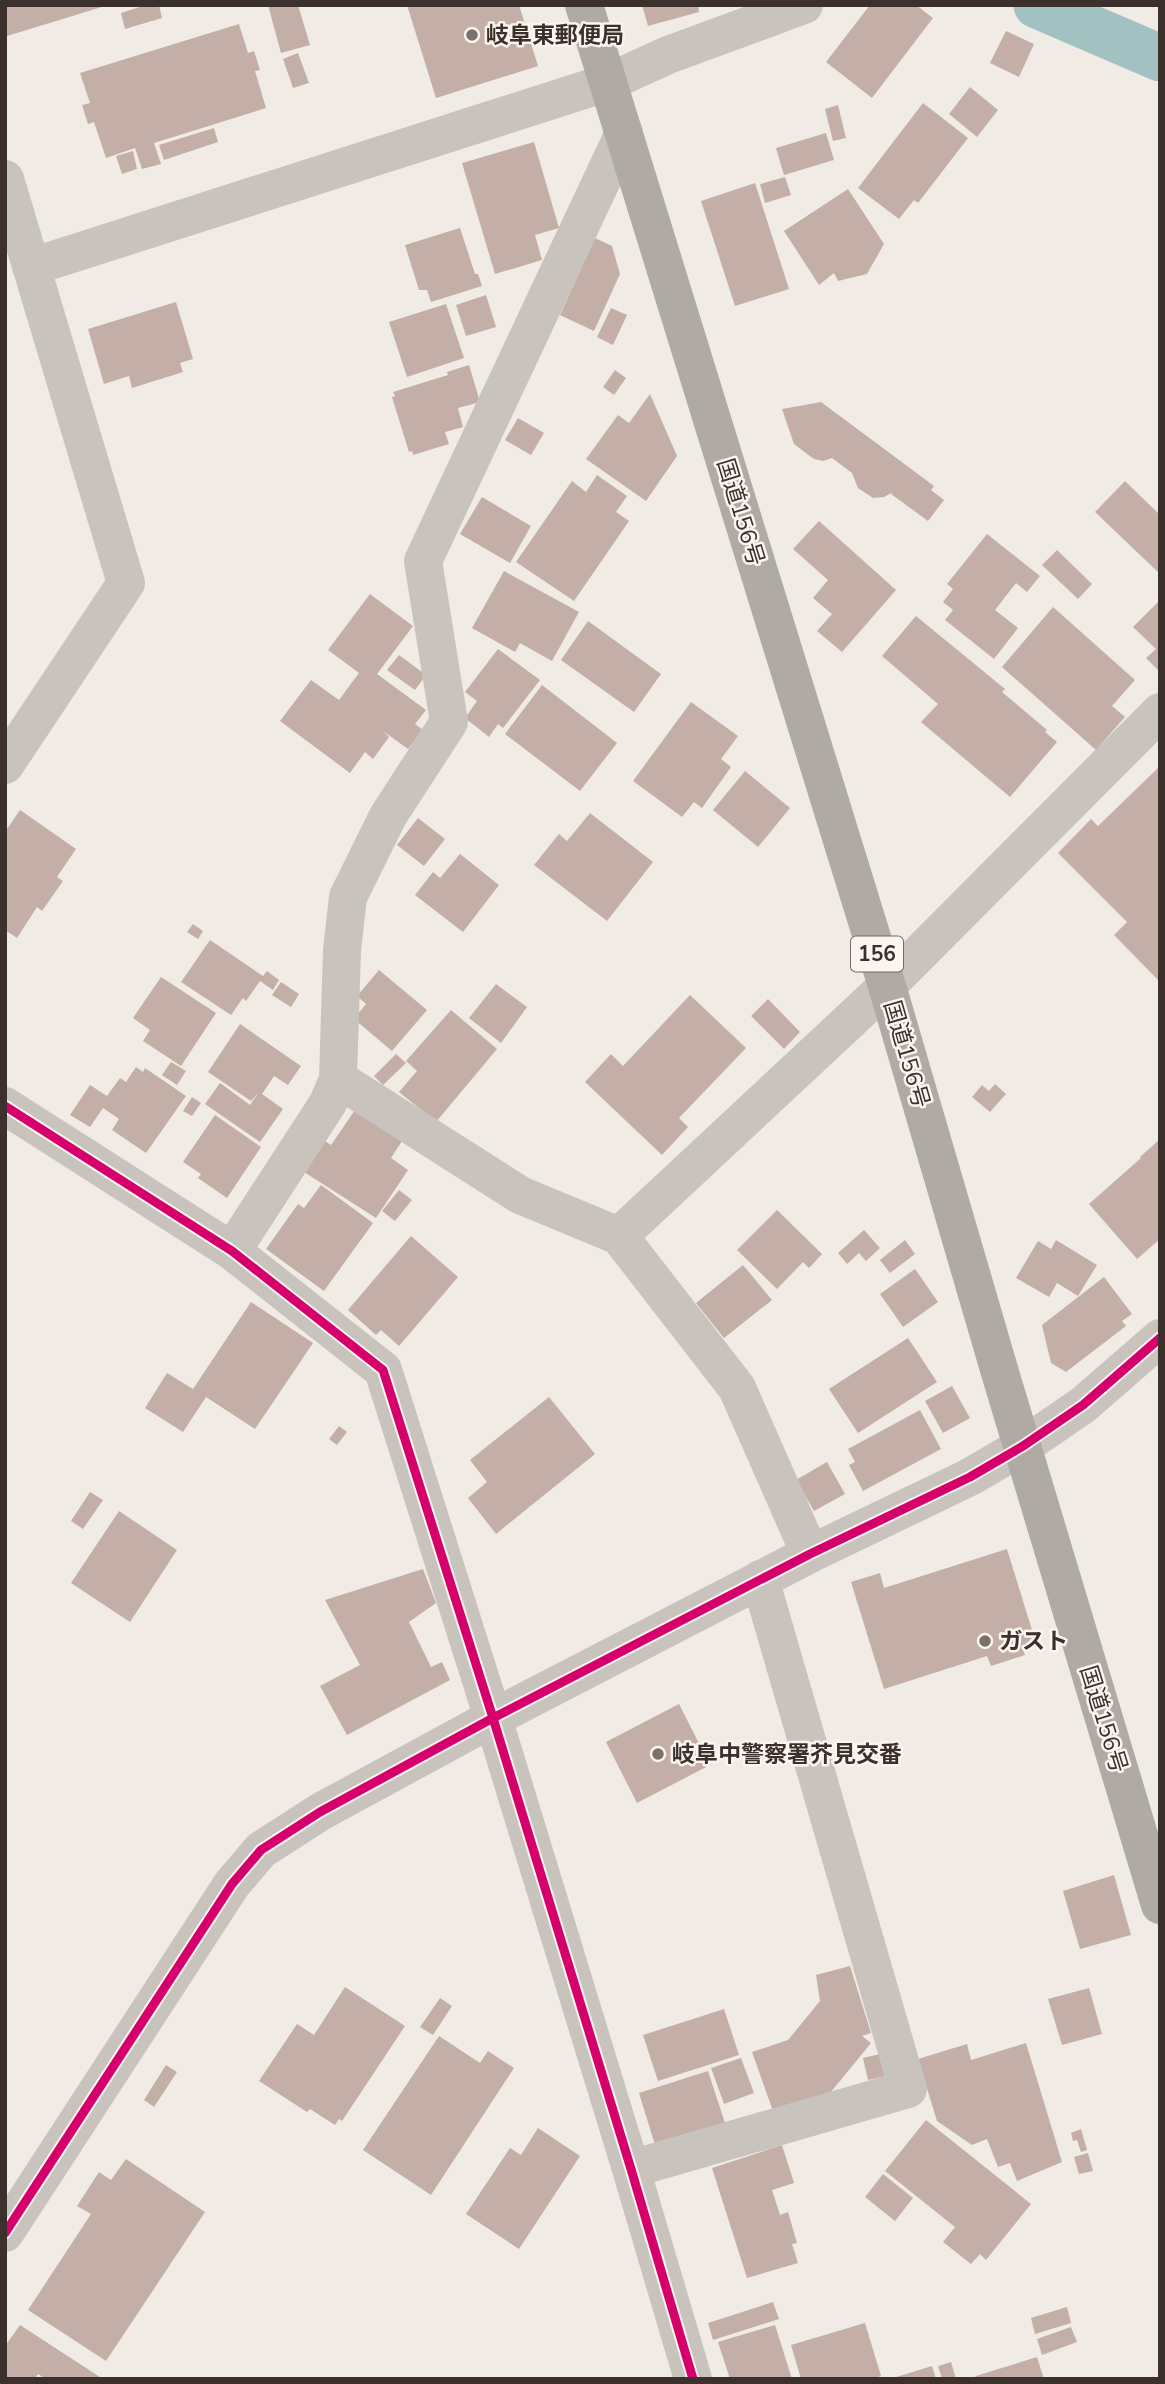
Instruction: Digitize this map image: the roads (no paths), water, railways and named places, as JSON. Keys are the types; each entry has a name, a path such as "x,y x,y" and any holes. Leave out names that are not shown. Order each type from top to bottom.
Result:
{"highway":[{"name":"国道156号","path":"584,5 887,986 1000,1376 1160,1905"}],"street":[{"path":"31,267 609,82 668,55 804,5"},
{"path":"232,1251 328,1103 338,1079 342,950 348,897 388,816 449,722 423,561 624,133"},
{"path":"5,179 126,583 5,765"},
{"path":"619,1236 887,986 1160,712"},
{"path":"338,1079 520,1195 619,1236 737,1388 810,1554"},
{"path":"5,1107 232,1251 383,1370 493,1718 631,2169 692,2379"},
{"path":"5,2233 232,1884 261,1850 320,1812 493,1718 760,1579 970,1477 1023,1446 1083,1405 1160,1338"},
{"path":"631,2169 908,2090 760,1579"}],"waterway":[{"path":"1037,5 1160,58"}],"place":[{"name":"岐阜東郵便局","path":"472,35"},
{"name":"ガスト","path":"985,1641"},
{"name":"岐阜中警察署芥見交番","path":"658,1754"}]}
